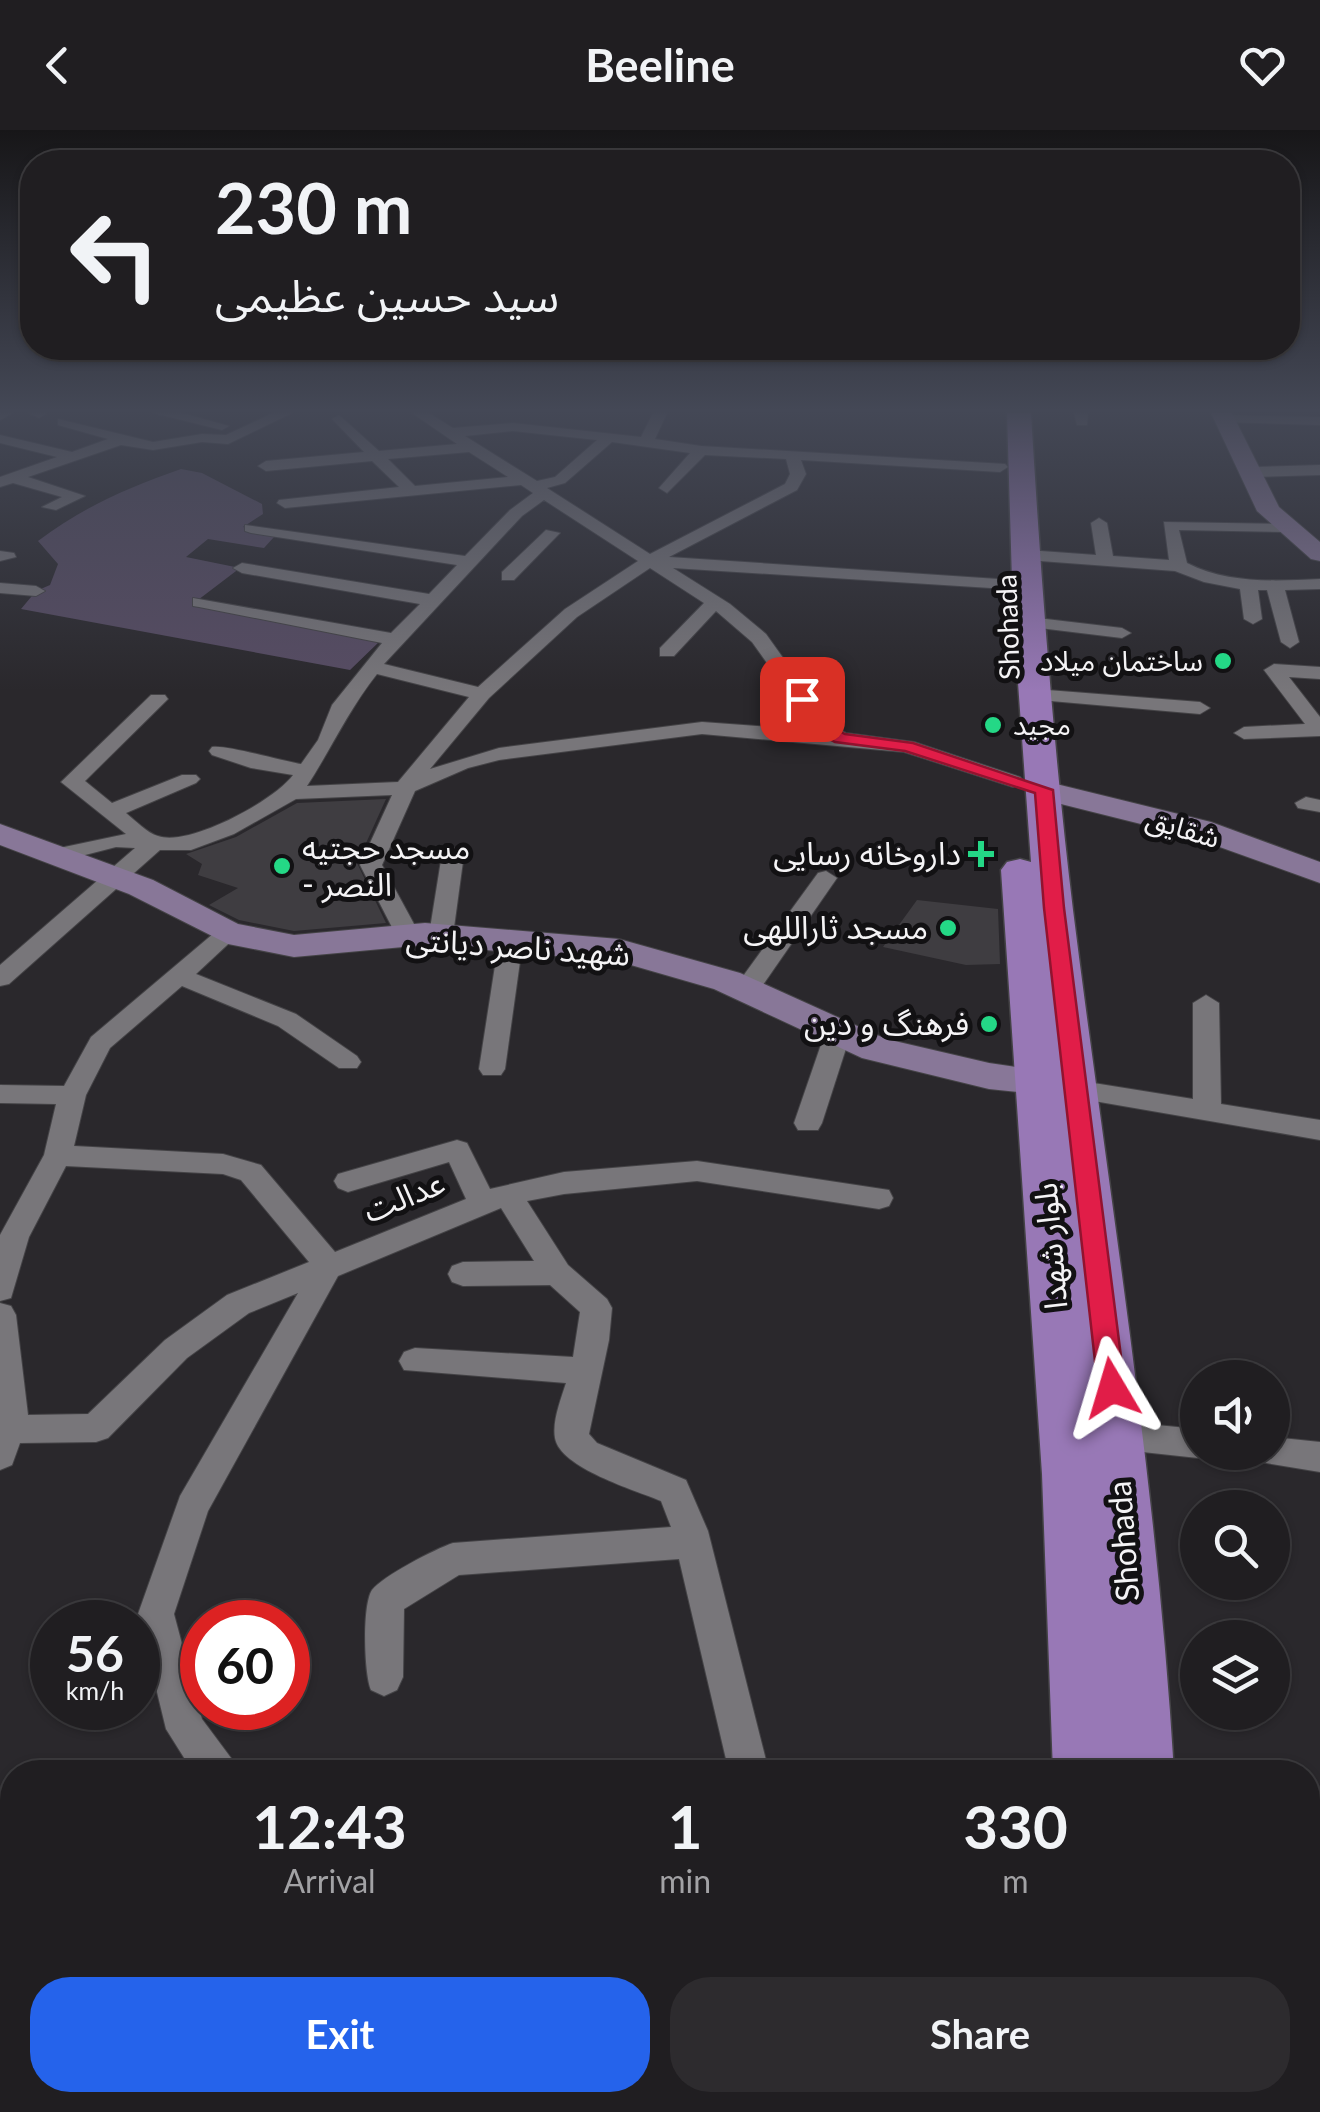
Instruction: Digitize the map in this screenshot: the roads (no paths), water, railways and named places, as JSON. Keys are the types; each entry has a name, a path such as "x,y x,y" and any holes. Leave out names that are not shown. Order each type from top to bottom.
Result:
{"main road":[{"name":"Shohada","path":"1003,505 1056,1085 1116,1435 1141,1760"},
{"name":"Shohada","path":"1025,505 1035,696 1028,786"},
{"path":"1267,505 1285,527 1320,554"},
{"name":"شقایق","path":"1028,786 1200,829 1320,874"},
{"name":"شهید ناصر دیانتی","path":"0,834 118,878 228,933 294,946 424,935 619,950 747,989 876,1049 989,1076 1056,1085"},
{"name":"بلوار شهدا","path":"1056,1085 1085,1760"}],"street":[{"path":"58,855 116,840 183,845 226,829 292,793 309,772 342,705 372,667 468,562 521,527 527,505"},
{"path":"562,505 716,602 759,638 824,729 841,738"},
{"path":"424,935 371,865 403,788 482,694 572,613 649,562 756,505"},
{"path":"1285,527 1186,517 1170,525 1177,559 1188,572 1248,584 1320,584"},
{"path":"1099,523 1106,562"},
{"path":"508,576 552,533 521,527"},
{"path":"243,568 252,528"},
{"path":"1028,555 1106,562 1177,559"},
{"path":"243,568 468,562"},
{"path":"649,562 1008,584"},
{"path":"243,568 430,600"},
{"path":"243,568 398,640"},
{"path":"1248,584 1253,619"},
{"path":"1275,586 1290,642"},
{"path":"0,588 36,592"},
{"path":"667,652 716,602"},
{"path":"1029,622 1122,633"},
{"path":"372,667 482,694"},
{"path":"1318,730 1274,670 1320,674"},
{"path":"1035,696 1200,708"},
{"path":"153,844 72,782 158,699"},
{"path":"292,793 341,794 403,788 461,763 499,754 702,728 907,746 1028,786"},
{"path":"1244,733 1318,730"},
{"path":"218,752 309,772"},
{"path":"112,810 189,779"},
{"path":"0,978 153,844"},
{"path":"424,935 454,854"},
{"path":"747,989 826,878"},
{"path":"0,1289 7,1236 58,1156 72,1095 100,1043 228,933"},
{"path":"492,1069 511,940"},
{"path":"178,975 288,1020 348,1062"},
{"path":"1206,1003 1207,1111"},
{"path":"808,1123 838,1033"},
{"path":"1056,1085 1320,1130"},
{"path":"0,1094 72,1095"},
{"path":"348,1181 457,1150 557,1273 596,1308 597,1328 572,1412 572,1438 586,1453 674,1491 692,1542 746,1760"},
{"path":"58,1156 223,1164 251,1172 329,1265 192,1508 156,1614 185,1728 208,1760"},
{"name":"عدالت","path":"4,1442 96,1428 176,1349 238,1304 495,1198 564,1183 697,1171 879,1198"},
{"path":"463,1274 557,1273"},
{"path":"0,1314 12,1415 4,1442"},
{"path":"415,1361 583,1371"},
{"path":"1116,1435 1180,1442"},
{"path":"1290,1454 1320,1457"},
{"path":"384,1677 386,1600 453,1559 692,1542"}],"place":[{"name":"ساختمان میلاد","path":"1223,661"},
{"name":"مجید","path":"993,725"},
{"name":"داروخانه رسایی","path":"981,854"},
{"name":"مسجد حجتیه - النصر","path":"282,866"},
{"name":"مسجد ثاراللهی","path":"948,928"},
{"name":"فرهنگ و دین","path":"989,1024"}]}
